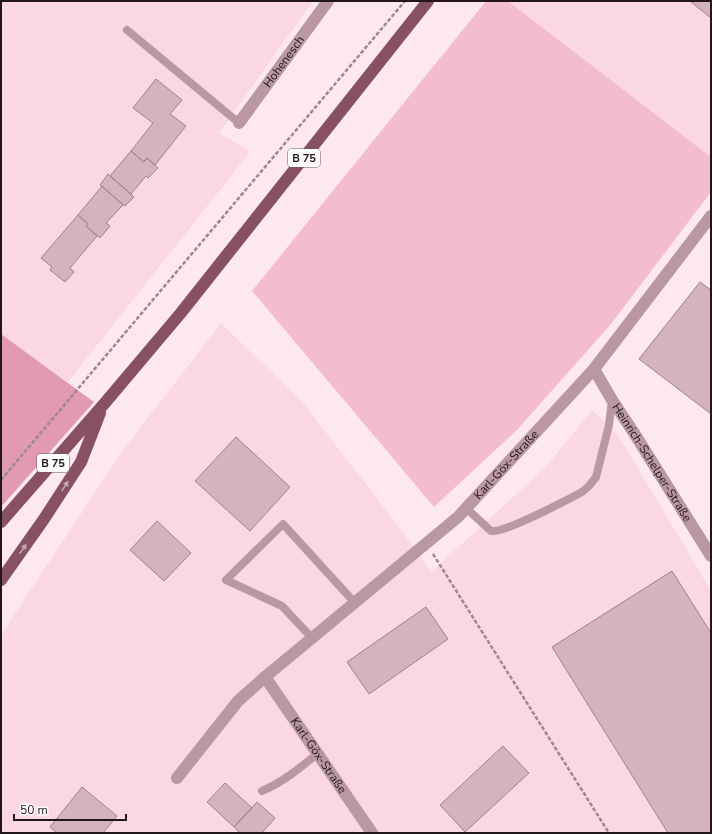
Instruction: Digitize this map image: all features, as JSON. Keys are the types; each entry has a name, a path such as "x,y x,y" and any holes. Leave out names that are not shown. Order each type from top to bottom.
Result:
{"main road":[{"name":"B 75","path":"1,522 180,314 428,1"},
{"path":"1,580 44,519 81,462 104,404"}],"street":[{"name":"Hohenesch","path":"239,123 328,1"},
{"name":"Karl-Göx-Straße","path":"177,778 238,701 458,517 594,369 711,216"},
{"name":"Heinrich-Schelper-Straße","path":"594,369 711,556"},
{"name":"Karl-Göx-Straße","path":"265,677 372,833"}],"lane":[{"path":"127,30 239,123"},
{"path":"466,508 490,531 494,532 525,520 582,492 596,477 609,425 612,400"},
{"path":"312,638 282,606 226,580 283,524 355,603"},
{"path":"262,791 274,786 317,754"}],"path":[{"path":"1,480 405,1"},
{"path":"426,544 609,833"}],"shaded area":[{"path":"1,1 313,1 219,133 250,152 68,382 1,334"},
{"path":"486,1 508,1 711,157 711,192 611,324 517,430 434,507 252,291"},
{"path":"508,1 711,1 711,157"},
{"path":"221,323 304,404 402,531 431,572 545,468 592,410 618,435 711,591 711,833 1,833 1,635 121,453"},
{"path":"1,334 94,402 1,507"}],"building":[{"path":"690,1 711,1 711,18"},
{"path":"156,79 182,100 170,114 186,126 155,165 147,158 144,162 131,151 153,123 133,108"},
{"path":"131,151 144,162 147,158 158,168 148,178 146,176 131,194 110,176"},
{"path":"108,174 134,197 125,206 100,185"},
{"path":"102,186 123,205 106,223 110,226 100,238 86,226 88,224 78,215"},
{"path":"78,215 88,224 86,226 97,236 70,268 74,272 65,282 50,270 52,267 41,258"},
{"path":"700,282 711,290 711,414 639,359"},
{"path":"236,437 290,487 250,531 195,481"},
{"path":"157,521 191,553 164,581 130,550"},
{"path":"672,571 711,633 711,833 668,833 552,647"},
{"path":"426,607 448,639 369,694 347,662"},
{"path":"503,746 529,773 465,832 440,805"},
{"path":"225,783 252,808 234,827 207,802"},
{"path":"82,787 117,816 103,833 57,833 50,827"},
{"path":"257,802 275,818 262,833 240,833 234,827"}]}
